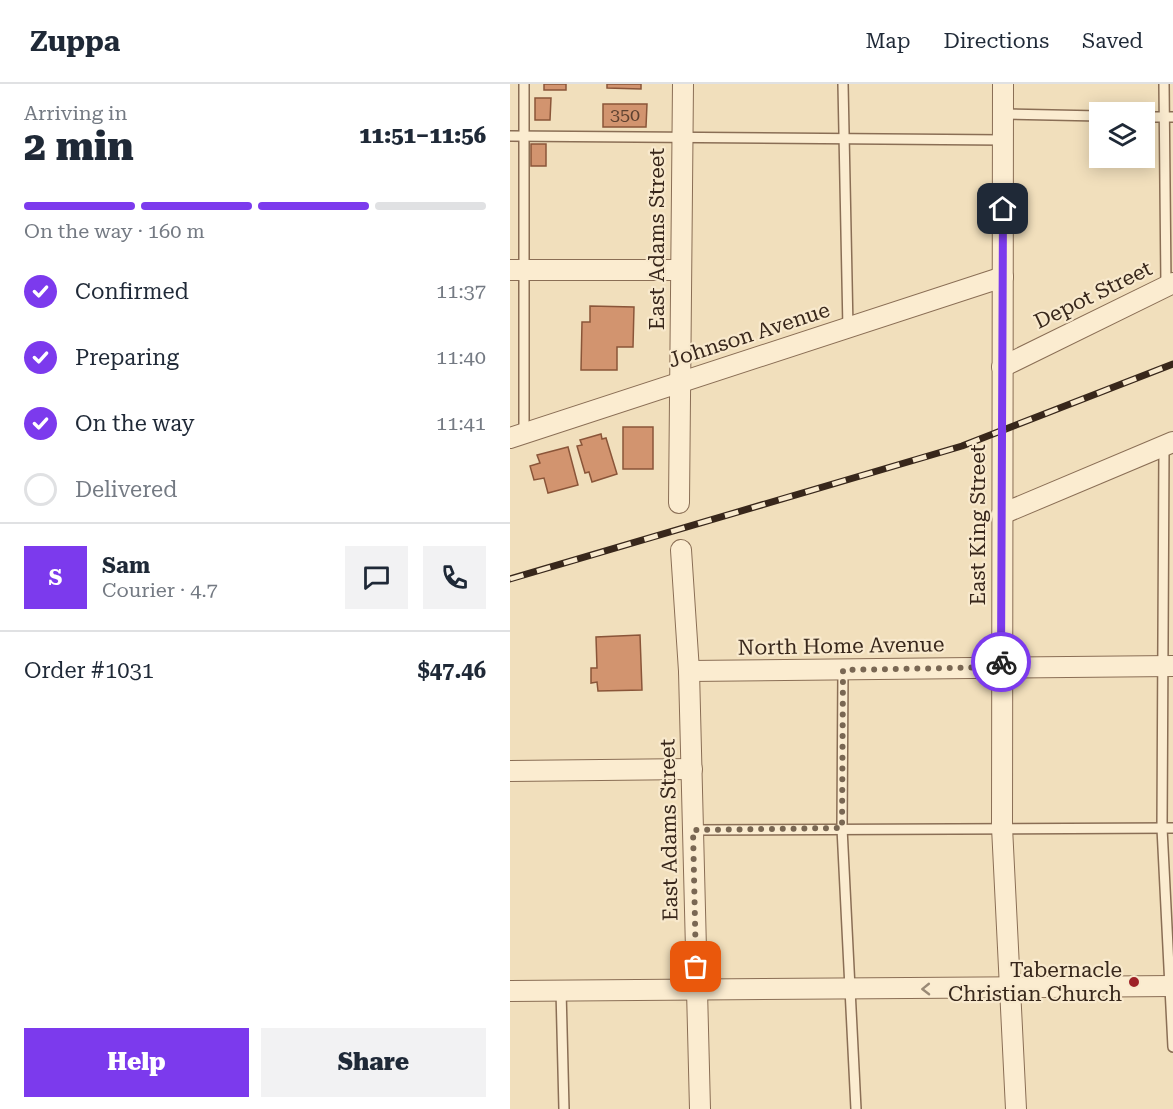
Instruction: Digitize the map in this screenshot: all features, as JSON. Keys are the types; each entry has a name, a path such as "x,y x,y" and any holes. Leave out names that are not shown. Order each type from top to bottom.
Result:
{"street":[{"name":"East Adams Street","path":"679,503 683,84"},
{"name":"East King Street","path":"1003,84 1002,827 1016,1109"},
{"path":"516,270 681,270"},
{"name":"Johnson Avenue","path":"517,435 1003,277"},
{"name":"Depot Street","path":"1002,366 1170,284"},
{"path":"1002,514 1168,444"},
{"name":"East Adams Street","path":"681,550 689,671 700,1109"},
{"name":"North Home Avenue","path":"689,671 1168,667"},
{"path":"510,771 692,769"},
{"path":"510,991 1171,986"}],"lane":[{"path":"517,435 516,270 524,84"},
{"path":"843,84 842,140 848,329"},
{"path":"1164,84 1169,117 1170,284"},
{"path":"1003,114 1089,116"},
{"path":"510,136 1004,141"},
{"path":"1168,444 1168,667 1162,828 1173,1047"},
{"path":"843,670 842,828 856,1109"},
{"path":"693,830 1173,828"},
{"path":"561,990 564,1109"}],"building":[{"path":"544,84 566,84 566,90 544,90"},
{"path":"607,84 641,84 641,89 607,88"},
{"path":"535,98 551,98 550,120 535,120"},
{"path":"603,104 647,104 646,127 603,127"},
{"path":"531,144 546,144 546,166 531,166"},
{"path":"590,306 634,307 633,347 617,347 617,370 581,370 582,322 590,322"},
{"path":"623,427 653,427 653,469 623,469"},
{"path":"601,434 602,439 606,438 617,474 592,482 589,472 585,473 577,446 582,445 580,440"},
{"path":"568,447 578,485 548,493 544,478 534,480 530,466 540,463 537,455"},
{"path":"640,635 642,690 598,691 597,682 591,683 591,668 597,668 596,637"}],"railway":[{"path":"510,579 962,446 1173,364"}],"way so far":[{"path":"696,967 693,830 842,828 843,670 1001,667 1001,662"}],"place":[{"name":"Tabernacle Christian Church","path":"1134,982"}],"route":[{"path":"1001,662 1003,209"}]}
